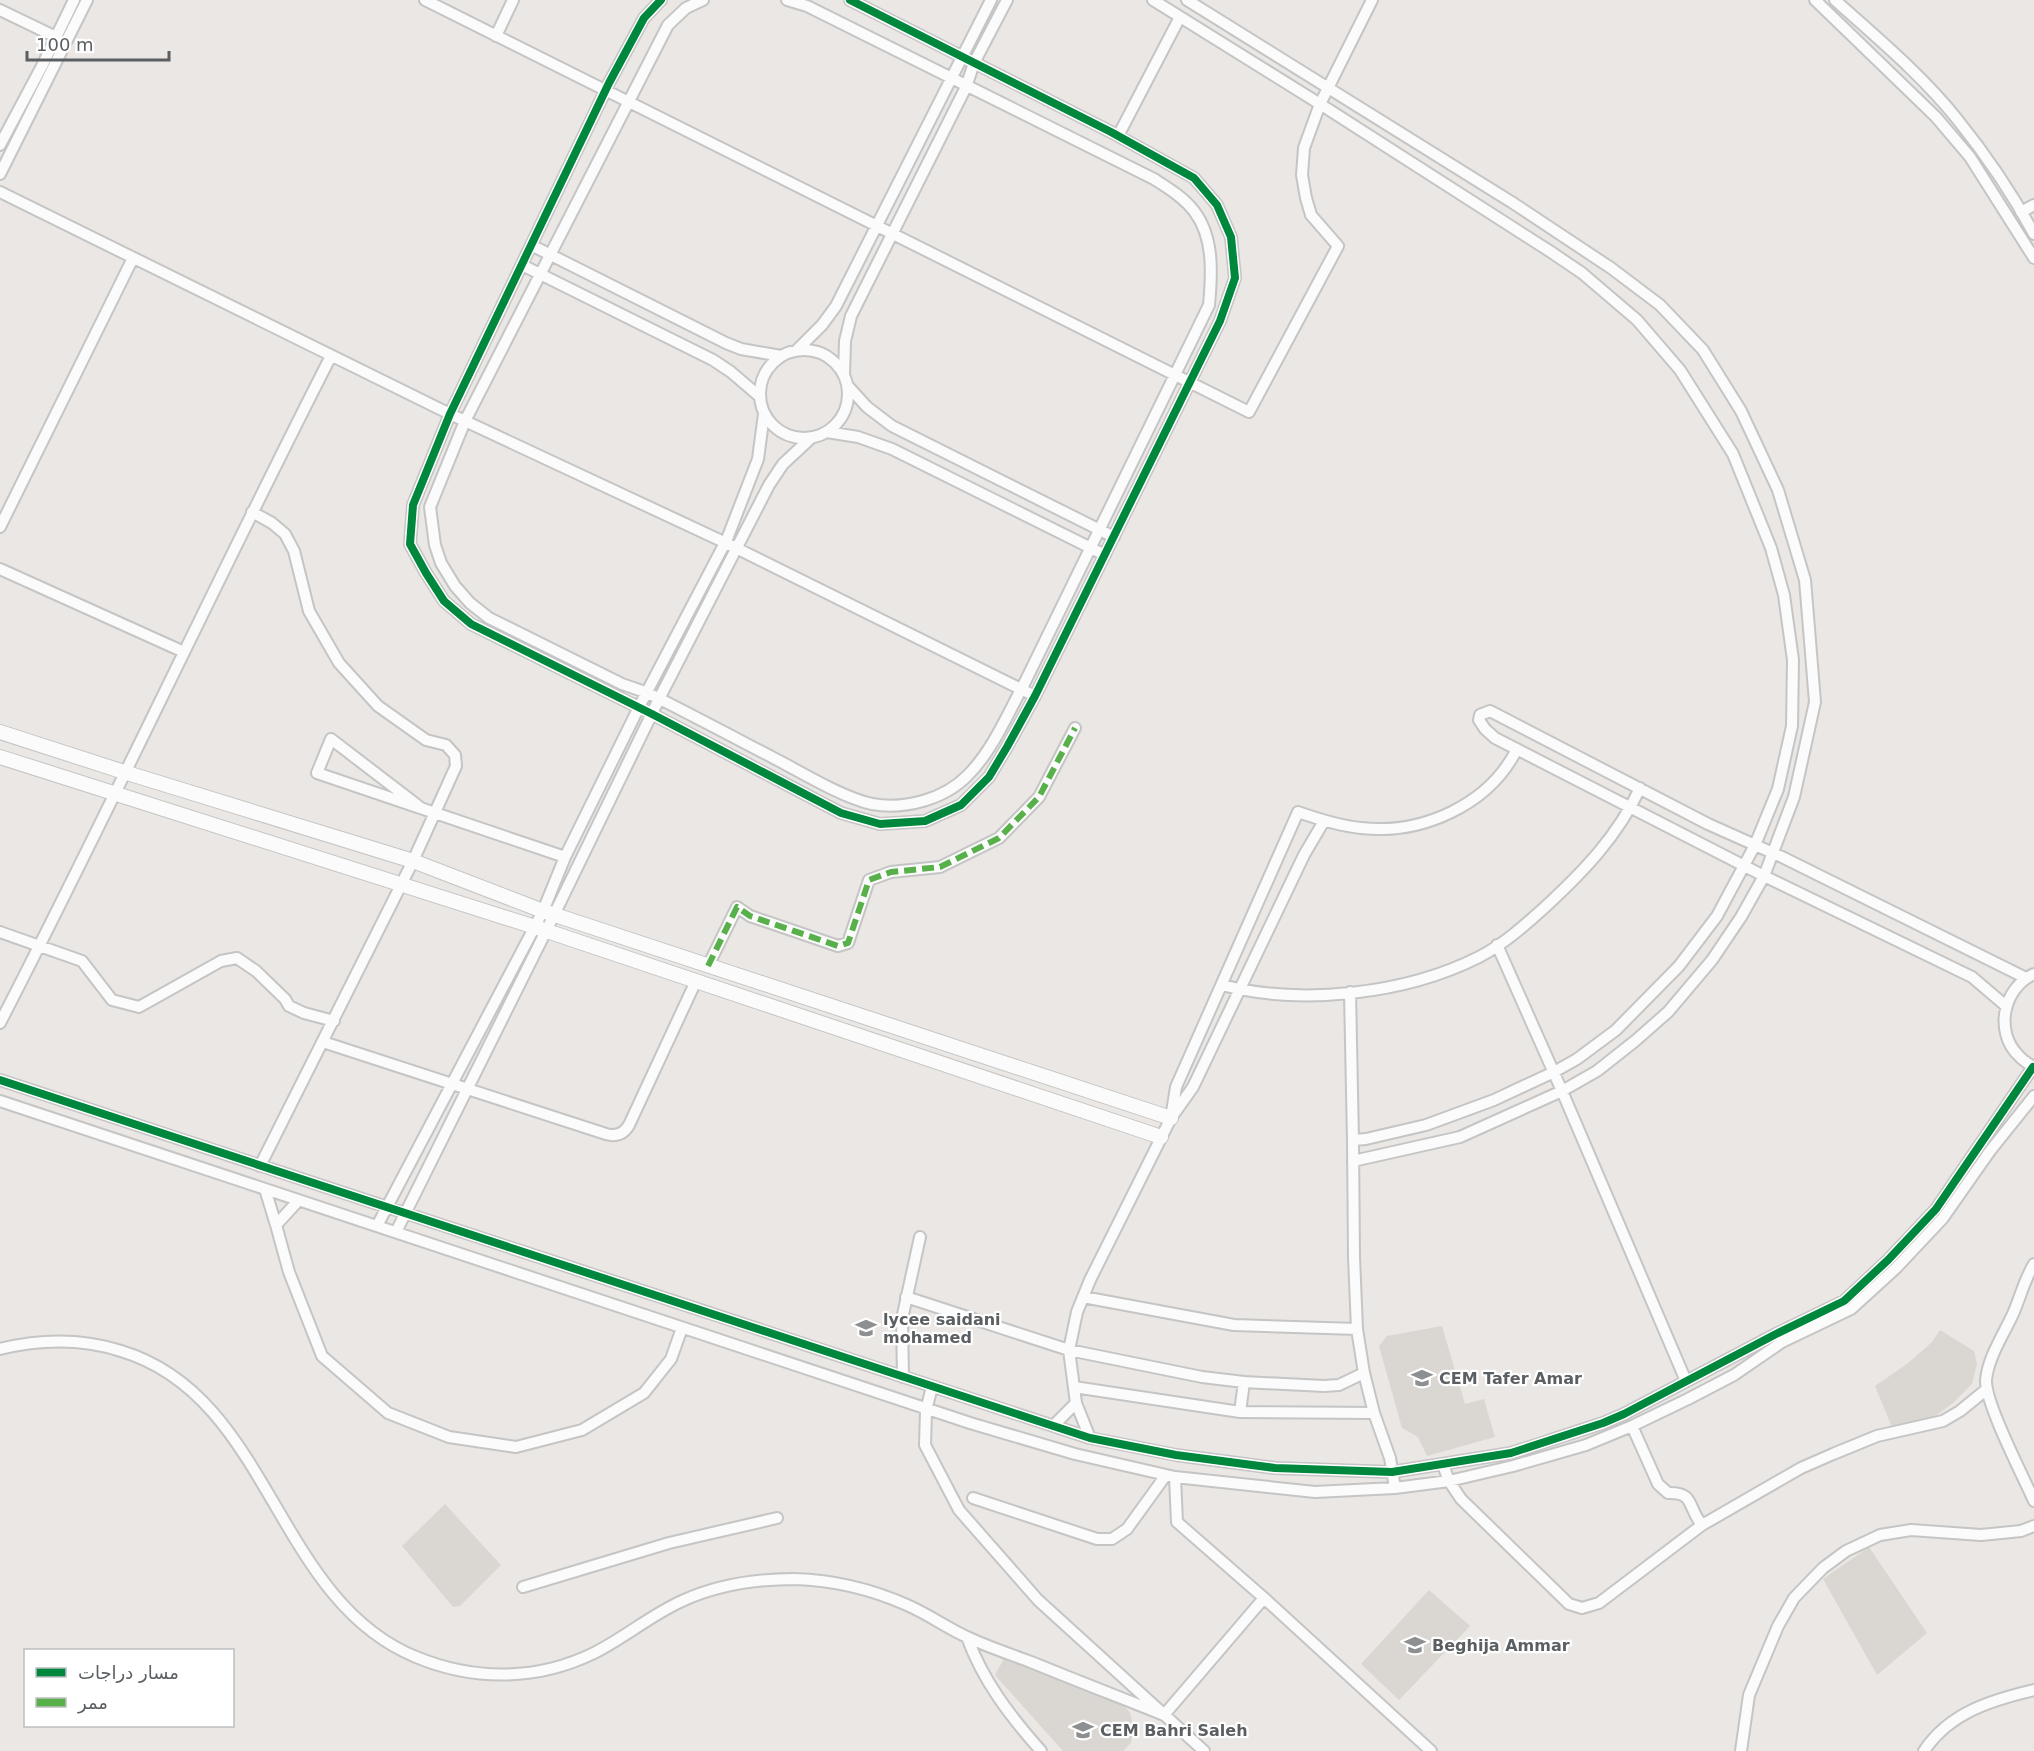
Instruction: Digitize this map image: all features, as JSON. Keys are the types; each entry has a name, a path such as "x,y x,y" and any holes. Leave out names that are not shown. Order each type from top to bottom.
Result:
{"street":[{"path":"0,145 74,0"},
{"path":"0,174 87,0"},
{"path":"425,0 1249,412 1338,246 1311,215 1302,175 1304,148 1320,104 1372,0"},
{"path":"496,36 513,0"},
{"path":"661,0 644,18 606,91 450,414 413,505 410,544 444,601 471,624 639,707 841,813 880,824 925,821 961,805 989,777 1035,696 1221,321 1235,278 1231,237 1217,205 1194,178 1118,136 850,0"},
{"path":"703,0 686,8 668,25 465,421 430,507 435,545 441,563 454,586 489,618 622,684 648,693 829,787 871,804 905,805 939,796 967,777 983,758 1021,689 1209,305 1212,270 1207,237 1194,211 1176,194 1154,179 807,6 787,0"},
{"path":"796,351 822,325 836,306 991,0"},
{"path":"1006,0 974,63 966,87 851,316 845,341 845,380 846,407 842,417 827,432 811,438 797,438 784,434 772,426 764,414 759,396 762,378 773,362 781,356 807,350 829,358 845,380 867,408 892,426 1114,537"},
{"path":"1153,0 1320,104 1582,273 1637,320 1680,370 1733,454 1771,548 1784,595 1793,660 1792,726 1778,789 1755,845 1718,916 1679,966 1616,1030 1577,1059 1554,1072 1494,1100 1426,1125 1353,1140"},
{"path":"1187,0 1572,242 1660,305 1703,350 1741,411 1778,490 1805,580 1815,702 1794,797 1764,876 1741,917 1712,960 1668,1012 1635,1041 1597,1071 1562,1091 1460,1137 1353,1161"},
{"path":"1815,0 1936,117 1964,149 2034,258"},
{"path":"1836,0 1902,60 1956,118 2012,194 2021,212 2031,221 2034,234"},
{"path":"0,10 56,37"},
{"path":"1118,136 1180,17"},
{"path":"0,192 450,414 726,543 1035,696"},
{"path":"2021,212 2034,205"},
{"path":"531,245 726,343 741,349 781,356"},
{"path":"0,527 133,258"},
{"path":"522,266 541,273 713,360 759,396"},
{"path":"0,1023 331,356"},
{"path":"548,913 565,857 639,707 726,543 758,459 764,414"},
{"path":"827,432 870,440 892,449 1105,555"},
{"path":"396,1232 467,1090 548,913 736,548 775,474 811,438"},
{"path":"252,512 272,523 285,534 294,551 309,611 339,663 378,706 426,740 446,745 455,754 456,766 334,1021 260,1166"},
{"path":"0,568 184,652"},
{"path":"0,1080 1089,1438 1176,1455 1275,1468 1392,1472 1511,1453 1603,1424 1844,1301 1888,1260 1936,1209 2034,1067 2018,1056 2008,1041 2004,1024 2006,1006 2013,990 2030,976 1708,824 1490,711 1480,715 1479,720 1495,738 1744,866 1972,977 2006,1006"},
{"path":"708,966 737,907 750,916 838,946 848,943 869,880 891,872 940,867 999,838 1039,797 1076,728"},
{"path":"0,732 412,861 548,913 1171,1118"},
{"path":"421,808 331,739 317,772 434,813 565,857"},
{"path":"1171,1118 1176,1087 1298,813 1324,821 1362,828 1408,827 1441,818 1472,801 1500,777 1517,749"},
{"path":"0,756 541,928 1161,1137"},
{"path":"1222,985 1241,990 1306,995 1350,992 1429,978 1480,957 1516,933 1584,870 1615,833 1631,808 1640,788"},
{"path":"1089,1438 1076,1402 1069,1350 1083,1297 1161,1137 1171,1118 1193,1087 1304,855 1324,821"},
{"path":"377,1226 451,1085 541,928"},
{"path":"0,932 82,961 112,1000 139,1007 221,961 237,958 256,971 290,1006 304,1013 334,1021"},
{"path":"1497,945 1686,1381"},
{"path":"323,1042 451,1085 606,1134 617,1135 629,1125 696,981"},
{"path":"1350,992 1357,1329 1364,1373 1374,1413 1390,1458 1395,1488"},
{"path":"0,1101 926,1410 1075,1454 1170,1475 1315,1492 1395,1488 1449,1481 1513,1466 1586,1445 1688,1400 1734,1375 1782,1342 1851,1309 1896,1268 1943,1218 1990,1151 2034,1096"},
{"path":"265,1190 289,1272 322,1356 388,1413 449,1437 516,1447 582,1430 644,1393 671,1359 682,1328"},
{"path":"276,1225 298,1201"},
{"path":"903,1377 902,1319 921,1237"},
{"path":"2034,1264 1988,1369 1986,1389 2034,1500"},
{"path":"906,1297 1069,1350 1202,1377 1244,1382 1332,1386 1364,1373"},
{"path":"1083,1297 1234,1325 1357,1329"},
{"path":"0,1349 55,1340 78,1341 103,1345 133,1354 174,1375 213,1410 306,1555 344,1607 380,1638 408,1654 438,1666 466,1673 502,1675 567,1664 595,1652 682,1600 724,1586 796,1579 830,1582 865,1590 907,1605 966,1637 1164,1715"},
{"path":"1240,1412 1244,1382"},
{"path":"932,1387 926,1410 925,1445 959,1510 1038,1600 1204,1751"},
{"path":"1074,1387 1240,1412 1374,1413"},
{"path":"1443,1465 1449,1481 1461,1499 1569,1604 1582,1608 1599,1603 1702,1525 1762,1489 1822,1459 1877,1436 1943,1421 1960,1411 1986,1389"},
{"path":"1053,1426 1076,1402"},
{"path":"1632,1426 1658,1484 1668,1493 1681,1492 1687,1496 1702,1525"},
{"path":"973,1498 1098,1539 1112,1539 1127,1529 1170,1475"},
{"path":"1170,1475 1178,1522 1431,1751"},
{"path":"523,1587 669,1543 777,1518"},
{"path":"1741,1751 1749,1695 1778,1626 1794,1598 1823,1568 1845,1551 1880,1535 1911,1530 1981,1535 2021,1531 2034,1526"},
{"path":"1164,1715 1264,1598"},
{"path":"966,1637 976,1660 1013,1720 1041,1751"},
{"path":"1924,1751 1933,1737 1955,1718 2003,1697 2034,1690"}],"shaded area":[{"name":"CEM Tafer Amar","path":"1442,1326 1465,1404 1484,1399 1495,1437 1427,1456 1418,1437 1402,1428 1379,1346 1387,1336"},
{"path":"1940,1330 1974,1351 1977,1364 1972,1384 1937,1415 1894,1432 1875,1386 1907,1364 1932,1342"},
{"path":"445,1504 501,1565 460,1606 453,1607 402,1546"},
{"path":"1869,1547 1927,1633 1877,1675 1823,1579"},
{"name":"Beghija Ammar","path":"1429,1590 1470,1626 1399,1700 1361,1664"},
{"path":"1007,1653 1120,1700 1130,1713 1134,1728 1131,1743 1123,1751 1063,1751 995,1675"}],"marked path":[{"path":"708,966 737,907 750,916 838,946 848,943 869,880 891,872 940,867 999,838 1039,797 1075,728"}],"cycle path":[{"path":"661,0 644,18 609,83 450,414 413,505 410,544 444,601 471,624 652,714 841,813 880,824 925,821 961,805 989,777 1035,696 1220,321 1235,278 1231,237 1217,205 1194,178 1111,132 850,0"},
{"path":"0,1080 1090,1438 1176,1455 1275,1468 1392,1472 1511,1453 1603,1423 1844,1301 1888,1260 1936,1209 2033,1067"}],"place":[{"name":"lycee saidani mohamed","path":"866,1328"},
{"name":"CEM Tafer Amar","path":"1422,1378"},
{"name":"Beghija Ammar","path":"1415,1645"},
{"name":"CEM Bahri Saleh","path":"1083,1730"}]}
